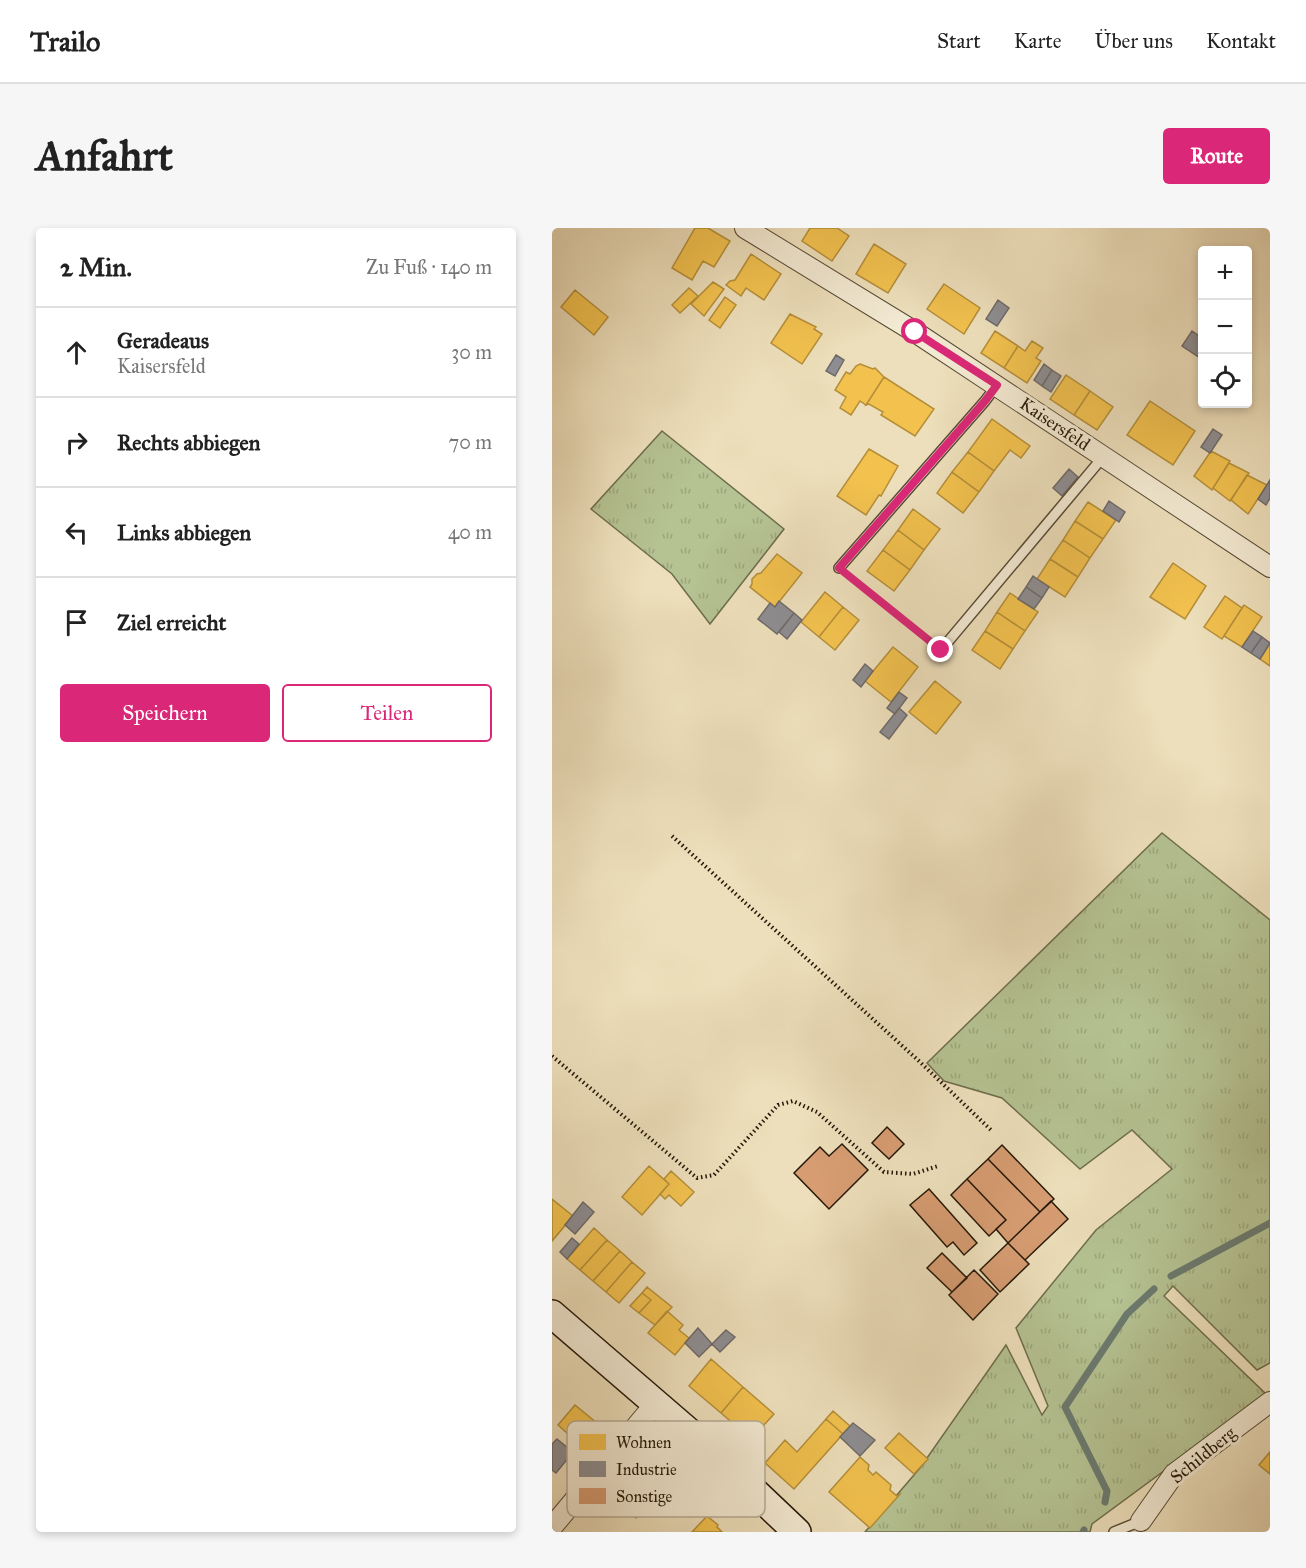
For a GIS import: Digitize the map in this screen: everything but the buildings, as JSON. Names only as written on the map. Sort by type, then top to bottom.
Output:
[{"type":"main road","points":[[552,1314],[675,1421]]},
{"type":"main road","points":[[765,1502],[797,1532]]},
{"type":"street","name":"Kaisersfeld","points":[[745,228],[915,332],[1270,567]]},
{"type":"street","name":"Schildberg","points":[[1142,1521],[1174,1474],[1270,1402]]},
{"type":"street","points":[[641,1421],[655,1404]]},
{"type":"street","points":[[552,1527],[567,1509]]},
{"type":"lane","points":[[839,568],[997,385]]},
{"type":"lane","points":[[941,650],[1103,456]]},
{"type":"lane","name":"Schildberg","points":[[1113,1532],[1142,1521]]},
{"type":"path","points":[[839,568],[941,650]]},
{"type":"path","points":[[672,836],[920,1062],[992,1131]]},
{"type":"path","points":[[552,1056],[697,1178],[714,1175],[778,1105],[793,1101],[817,1113],[884,1172],[913,1174],[938,1166]]},
{"type":"green space","points":[[662,431],[784,529],[710,624],[672,574],[591,509]]},
{"type":"green space","points":[[1162,833],[1270,920],[1270,1363],[1257,1370],[1173,1286],[1164,1296],[1267,1395],[1092,1524],[1090,1532],[865,1532],[920,1468],[1006,1345],[1042,1415],[1048,1406],[1016,1328],[1096,1230],[1172,1169],[1132,1130],[1080,1169],[1002,1098],[944,1081],[927,1063]]},
{"type":"waterway","points":[[1171,1276],[1270,1223]]},
{"type":"waterway","points":[[1105,1502],[1107,1491],[1065,1407],[1127,1314],[1154,1289]]},
{"type":"route","points":[[915,332],[997,385],[839,568],[941,650]]}]
